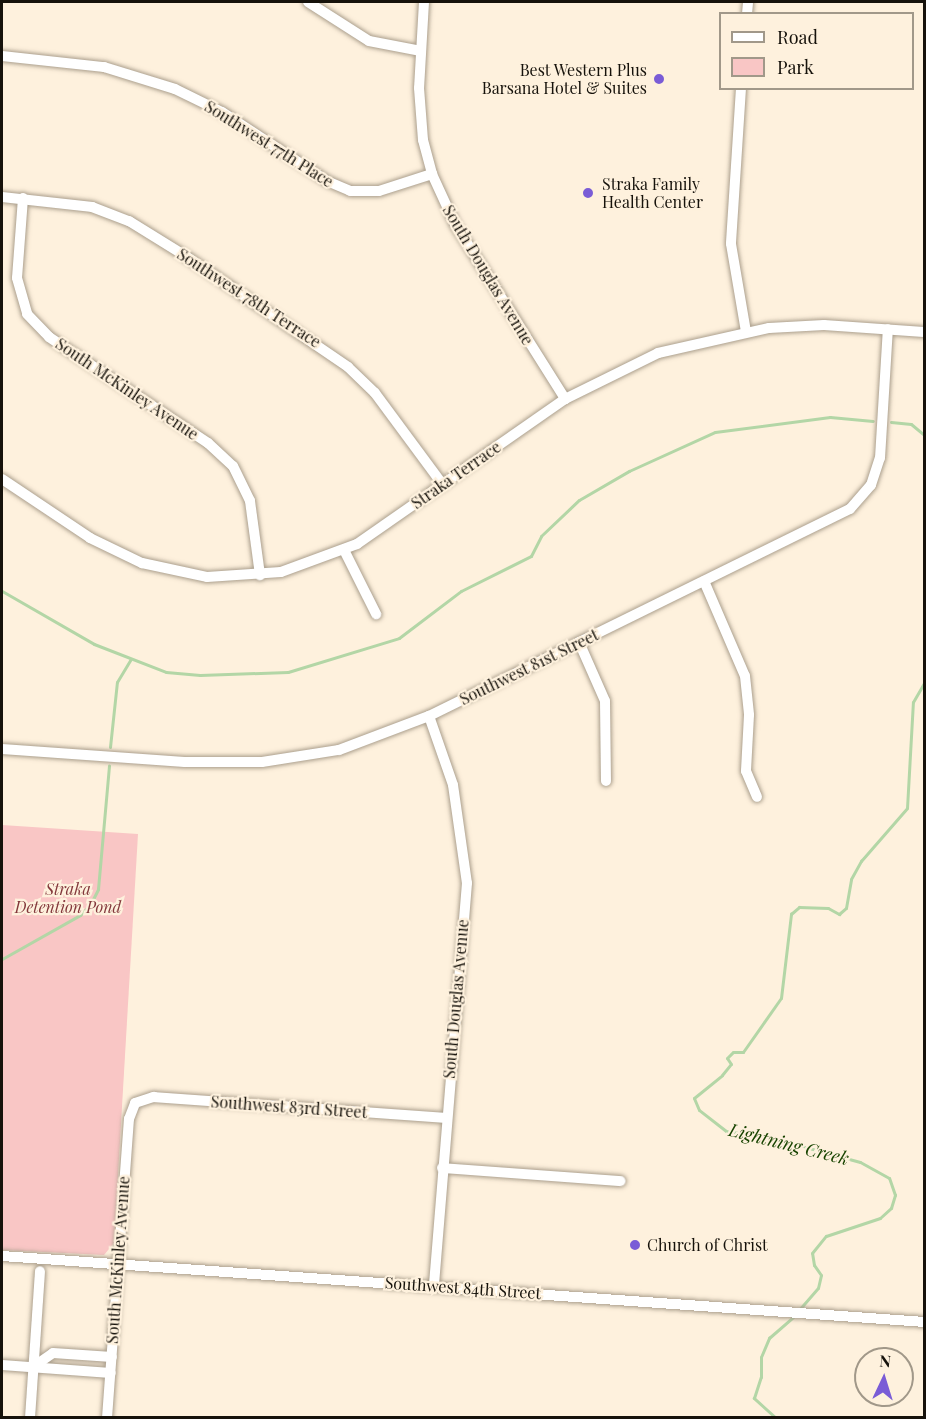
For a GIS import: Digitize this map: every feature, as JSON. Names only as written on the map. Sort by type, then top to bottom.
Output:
[{"type":"street","points":[[308,2],[369,41],[421,51]]},
{"type":"street","name":"South Douglas Avenue","points":[[424,2],[421,120],[432,174],[455,224],[565,399]]},
{"type":"street","name":"Southwest 77th Place","points":[[2,56],[104,67],[175,89],[222,112],[327,181],[350,191],[379,191],[432,174]]},
{"type":"street","points":[[741,90],[731,244],[746,332]]},
{"type":"street","name":"Southwest 78th Terrace","points":[[2,196],[72,203],[129,221],[312,339],[375,393],[443,485]]},
{"type":"street","name":"South McKinley Avenue","points":[[22,198],[17,279],[27,314],[49,338],[208,443],[233,466],[250,501],[261,574]]},
{"type":"street","name":"Straka Terrace","points":[[2,479],[90,538],[142,563],[207,577],[261,574],[302,567],[344,550],[443,485],[565,399],[658,353],[746,332],[824,325],[924,332]]},
{"type":"street","name":"Southwest 81st Street","points":[[2,749],[196,762],[262,762],[339,750],[429,716],[838,516],[864,495],[880,458],[888,329]]},
{"type":"street","points":[[344,550],[376,614]]},
{"type":"street","points":[[704,581],[745,676],[749,715],[746,771],[757,797]]},
{"type":"street","points":[[579,642],[605,701],[606,782]]},
{"type":"street","name":"South Douglas Avenue","points":[[429,716],[453,785],[467,872],[434,1286]]},
{"type":"street","name":"Southwest 83rd Street","points":[[135,1103],[154,1097],[446,1118]]},
{"type":"street","name":"South McKinley Avenue","points":[[107,1418],[129,1119],[135,1103]]},
{"type":"street","points":[[442,1168],[621,1181]]},
{"type":"street","name":"Southwest 84th Street","points":[[2,1256],[924,1322]]},
{"type":"street","points":[[30,1418],[39,1271]]},
{"type":"street","points":[[33,1367],[53,1353],[111,1356]]},
{"type":"street","points":[[2,1365],[111,1373]]},
{"type":"green space","name":"Straka Detention Pond","points":[[2,825],[138,834],[114,1243],[104,1255],[2,1250]]},
{"type":"waterway","points":[[2,591],[94,644],[166,672],[200,675],[288,672],[399,638],[461,591],[531,556],[541,536],[579,500],[629,471],[715,432],[830,417],[873,421]]},
{"type":"waterway","points":[[891,422],[911,424],[924,435]]},
{"type":"waterway","points":[[110,747],[117,682],[130,660]]},
{"type":"waterway","name":"Lightning Creek","points":[[798,1311],[818,1288],[821,1275],[814,1265],[812,1253],[826,1236],[880,1218],[891,1208],[895,1195],[889,1178],[860,1162],[765,1136],[726,1131],[699,1110],[694,1098],[722,1075],[731,1064],[727,1058],[733,1052],[743,1052],[781,998],[791,914],[799,907],[828,908],[839,914],[846,908],[851,879],[861,861],[907,808],[913,702],[924,683]]},
{"type":"waterway","points":[[2,959],[80,915],[90,905],[98,889],[109,765]]},
{"type":"waterway","name":"Lightning Creek","points":[[776,1418],[754,1398],[761,1377],[761,1357],[769,1338],[794,1316]]},
{"type":"place","name":"Best Western Plus Barsana Hotel & Suites","points":[[659,79]]},
{"type":"place","name":"Straka Family Health Center","points":[[588,193]]},
{"type":"place","name":"Church of Christ","points":[[635,1245]]}]
